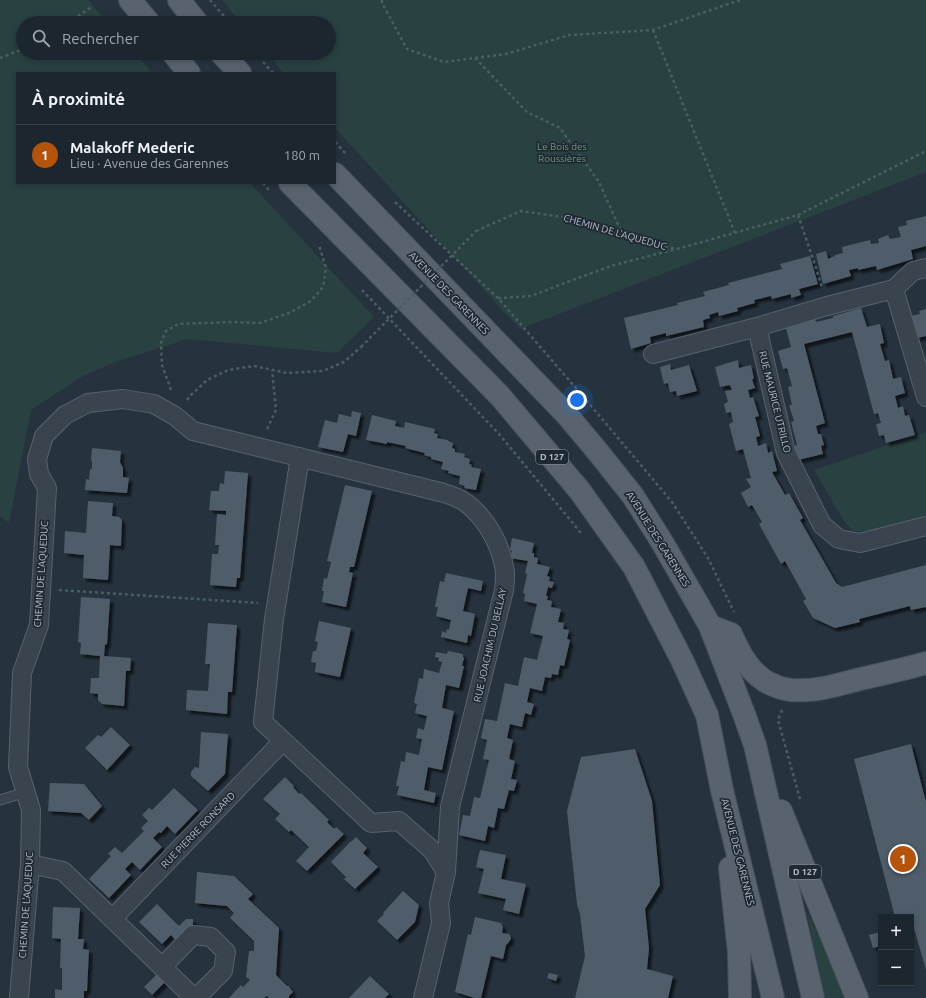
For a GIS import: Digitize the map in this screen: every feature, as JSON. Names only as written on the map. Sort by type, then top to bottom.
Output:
[{"type":"main road","points":[[130,0],[143,16]]},
{"type":"main road","points":[[179,0],[192,16]]},
{"type":"main road","points":[[179,60],[189,72]]},
{"type":"main road","points":[[228,60],[239,72]]},
{"type":"main road","name":"AVENUE DES GARENNES","points":[[336,175],[567,415],[633,496],[662,542],[710,626],[755,745],[813,998]]},
{"type":"main road","name":"AVENUE DES GARENNES","points":[[282,188],[500,396],[580,491],[634,567],[682,660],[707,715],[722,790],[774,998]]},
{"type":"main road","points":[[710,626],[731,634],[742,657],[754,672],[765,681],[789,690],[808,690],[834,686],[926,663]]},
{"type":"main road","name":"D 127","points":[[755,745],[857,998]]},
{"type":"main road","name":"D 127","points":[[722,790],[723,832],[729,864],[739,952],[740,998]]},
{"type":"street","points":[[653,354],[894,289],[913,271],[926,268]]},
{"type":"street","points":[[894,289],[926,397]]},
{"type":"street","name":"RUE MAURICE UTRILLO","points":[[757,327],[786,453],[822,526],[839,539],[860,543],[926,526]]},
{"type":"street","name":"CHEMIN DE L'AQUEDUC","points":[[19,998],[30,864],[31,810],[18,767],[22,673],[39,625],[47,488],[39,474],[37,459],[44,436],[65,415],[88,403],[123,399],[154,404],[175,416]]},
{"type":"street","name":"RUE JOACHIM DU BELLAY","points":[[175,416],[193,431],[444,492],[471,506],[482,518],[498,544],[505,573],[504,590],[450,807],[446,872],[438,903],[441,924],[423,998]]},
{"type":"street","points":[[300,457],[274,618],[264,722],[371,823],[398,821],[432,850],[446,872]]},
{"type":"street","name":"RUE PIERRE RONSARD","points":[[112,919],[283,741]]},
{"type":"street","points":[[30,864],[63,872],[162,967],[195,998],[223,971],[226,952],[211,937],[193,935],[162,967]]},
{"type":"lane","points":[[0,800],[26,792]]},
{"type":"path","points":[[210,0],[224,16]]},
{"type":"path","points":[[382,0],[382,3],[407,49],[444,62],[506,54],[569,35],[653,30],[740,0]]},
{"type":"path","points":[[78,16],[93,6]]},
{"type":"path","points":[[653,30],[735,233]]},
{"type":"path","points":[[0,58],[16,52]]},
{"type":"path","points":[[475,58],[527,112],[560,128],[599,182],[624,237]]},
{"type":"path","points":[[261,60],[272,72]]},
{"type":"path","points":[[336,143],[350,159]]},
{"type":"path","name":"CHEMIN DE L'AQUEDUC","points":[[175,416],[190,396],[207,380],[228,370],[254,366],[287,372],[323,371],[344,362],[361,347],[476,231],[521,211],[569,218],[624,237],[677,249],[798,216],[926,151]]},
{"type":"path","points":[[267,184],[282,188]]},
{"type":"path","points":[[395,202],[498,298],[581,394]]},
{"type":"path","points":[[798,216],[827,306]]},
{"type":"path","points":[[175,416],[175,402],[162,365],[161,343],[166,331],[178,324],[233,322],[260,323],[289,313],[311,301],[323,287],[326,268],[319,244],[324,250]]},
{"type":"path","points":[[498,298],[531,296],[614,265],[677,249]]},
{"type":"path","points":[[357,285],[499,434],[585,538]]},
{"type":"path","points":[[257,447],[276,410],[272,370]]},
{"type":"path","points":[[41,589],[276,604]]},
{"type":"green space","points":[[0,0],[89,0],[102,16],[16,16],[16,60],[141,60],[151,72],[16,72],[16,184],[251,184],[374,317],[337,353],[188,339],[118,361],[83,376],[31,410],[9,523],[0,516]]},
{"type":"green space","name":"Le Bois des Roussières","points":[[222,0],[926,0],[926,172],[520,329],[336,129],[336,72],[283,72],[273,60],[336,60],[336,16],[235,16]]},
{"type":"green space","points":[[926,432],[926,516],[868,531],[854,531],[845,523],[814,470]]},
{"type":"green space","points":[[807,912],[848,998],[823,998]]},
{"type":"building","points":[[926,216],[926,246],[911,250],[913,259],[877,270],[876,266],[858,270],[858,268],[849,270],[851,276],[823,284],[816,254],[826,251],[828,259],[843,253],[842,247],[870,240],[871,244],[879,243],[878,239],[888,235],[890,239],[901,237],[898,227],[907,225],[906,221]]},
{"type":"building","points":[[810,256],[818,284],[799,289],[801,295],[791,298],[791,294],[772,299],[771,296],[754,300],[755,303],[737,308],[738,311],[719,316],[718,312],[709,315],[710,318],[703,320],[704,327],[666,336],[666,333],[650,337],[651,343],[631,349],[624,318],[678,305],[677,303],[705,296],[703,292],[729,285],[728,283],[782,269],[780,264]]},
{"type":"building","points":[[861,308],[867,327],[880,324],[884,343],[880,344],[885,361],[889,360],[893,379],[901,377],[905,393],[895,396],[898,408],[903,406],[905,416],[909,415],[915,435],[886,443],[884,435],[879,436],[876,424],[881,423],[878,413],[874,414],[852,332],[804,344],[825,423],[816,426],[818,434],[821,434],[824,445],[821,446],[823,454],[798,460],[794,446],[797,445],[791,422],[794,421],[789,405],[792,405],[788,387],[792,386],[787,368],[783,369],[778,351],[791,347],[786,328],[815,319],[816,322],[833,318],[833,316]]},
{"type":"building","points":[[926,309],[926,336],[917,338],[911,316],[920,314],[919,311]]},
{"type":"building","points":[[738,360],[739,368],[751,365],[754,379],[752,379],[755,388],[748,390],[750,398],[753,397],[759,416],[755,417],[760,436],[756,437],[758,446],[766,443],[768,453],[772,451],[777,471],[772,472],[785,495],[789,493],[803,518],[800,520],[836,583],[842,587],[926,565],[926,607],[911,610],[910,606],[859,619],[860,622],[835,628],[813,618],[803,601],[806,599],[785,561],[781,564],[759,524],[762,522],[752,505],[748,507],[741,493],[751,487],[746,479],[751,478],[743,449],[736,451],[729,424],[733,422],[731,412],[726,413],[724,404],[728,402],[725,391],[732,390],[730,385],[720,387],[715,367]]},
{"type":"building","points":[[670,364],[671,370],[689,365],[697,391],[677,396],[676,391],[670,392],[668,383],[664,384],[660,367]]},
{"type":"building","points":[[352,411],[361,413],[356,436],[348,434],[343,452],[318,447],[325,420],[337,423],[339,414],[351,417]]},
{"type":"building","points":[[372,415],[396,421],[395,426],[404,428],[405,422],[435,429],[434,433],[438,434],[437,438],[448,440],[453,443],[452,448],[455,449],[455,452],[465,454],[464,457],[470,459],[469,464],[472,465],[471,467],[481,469],[476,490],[464,488],[465,486],[459,484],[460,476],[448,473],[449,471],[441,469],[443,462],[431,459],[431,457],[424,455],[425,453],[405,448],[406,446],[366,440]]},
{"type":"building","points":[[92,448],[121,451],[120,462],[123,468],[123,477],[129,478],[127,493],[85,490],[86,479],[89,480],[90,469],[92,469]]},
{"type":"building","points":[[225,471],[248,473],[240,578],[237,578],[236,587],[210,585],[212,554],[218,554],[219,545],[215,545],[217,514],[226,515],[226,511],[209,510],[211,491],[219,491],[220,483],[224,484]]},
{"type":"building","points":[[345,485],[372,491],[354,567],[350,567],[349,572],[353,573],[346,607],[322,602],[324,578],[327,579],[331,562],[327,561]]},
{"type":"building","points":[[88,501],[113,503],[112,516],[119,517],[122,520],[121,546],[110,545],[108,580],[83,578],[84,555],[64,553],[65,531],[86,533]]},
{"type":"building","points":[[512,538],[534,543],[532,553],[534,553],[534,557],[538,558],[537,564],[550,567],[547,576],[550,577],[549,581],[554,582],[552,588],[548,587],[546,596],[548,596],[547,600],[552,601],[551,607],[561,609],[558,622],[564,623],[563,629],[569,630],[567,639],[570,640],[564,666],[560,665],[558,675],[552,674],[551,678],[545,677],[542,691],[530,688],[527,702],[534,704],[531,715],[525,713],[522,727],[510,724],[507,738],[513,740],[509,759],[515,761],[511,779],[517,780],[514,791],[509,790],[504,809],[498,808],[494,828],[488,826],[485,841],[459,835],[463,815],[470,816],[474,797],[480,798],[489,760],[483,759],[487,740],[481,738],[485,719],[497,721],[505,683],[518,686],[524,657],[537,660],[543,636],[530,633],[537,604],[524,601],[525,594],[523,593],[527,574],[525,573],[528,561],[510,558],[512,551],[510,550]]},
{"type":"building","points":[[446,573],[483,581],[481,591],[468,588],[463,611],[475,614],[471,636],[468,635],[467,643],[441,637],[442,631],[446,633],[447,629],[449,630],[451,620],[436,616],[438,607],[435,607],[440,581],[444,582]]},
{"type":"building","points":[[81,597],[110,599],[107,644],[105,645],[104,656],[131,658],[130,671],[126,671],[124,706],[102,704],[98,700],[98,694],[90,693],[91,678],[99,678],[100,656],[80,654],[81,643],[78,642]]},
{"type":"building","points":[[319,621],[351,628],[340,677],[315,672],[316,663],[311,662],[313,651],[316,651],[318,642],[315,641]]},
{"type":"building","points":[[208,623],[237,625],[232,692],[228,692],[227,714],[186,710],[187,690],[208,691],[210,664],[205,664]]},
{"type":"building","points":[[448,651],[463,654],[464,658],[462,666],[464,666],[459,688],[446,685],[442,708],[454,711],[442,770],[428,767],[424,790],[436,793],[434,803],[397,795],[399,786],[396,786],[401,761],[405,762],[406,752],[419,755],[422,739],[416,738],[418,728],[424,730],[427,716],[415,713],[417,704],[414,703],[419,678],[423,679],[424,669],[439,673],[442,662],[438,661],[439,658],[435,657],[436,652],[447,654]]},
{"type":"building","points":[[111,727],[130,745],[107,770],[85,748],[98,735],[101,737]]},
{"type":"building","points":[[201,732],[228,734],[225,774],[208,791],[191,776],[191,772],[195,767],[199,768]]},
{"type":"building","points":[[911,744],[926,802],[926,970],[914,928],[914,914],[894,914],[854,759]]},
{"type":"building","points":[[635,749],[652,801],[660,885],[645,909],[649,948],[647,969],[673,976],[668,998],[575,998],[585,956],[580,914],[577,904],[567,811],[581,757]]},
{"type":"building","points":[[285,777],[294,786],[293,787],[299,794],[301,793],[329,820],[327,822],[334,829],[336,827],[344,834],[307,871],[296,861],[309,847],[291,830],[289,832],[275,819],[280,814],[263,799]]},
{"type":"building","points":[[50,783],[84,784],[102,806],[89,820],[81,813],[48,811]]},
{"type":"building","points":[[174,788],[198,810],[175,834],[167,826],[161,833],[159,832],[153,838],[162,847],[140,870],[132,862],[125,869],[131,875],[109,898],[89,879],[111,856],[108,854],[115,847],[122,853],[144,831],[141,828],[148,821],[142,815],[149,808],[152,810]]},
{"type":"building","points":[[356,837],[367,848],[363,853],[378,867],[355,889],[344,879],[346,877],[331,862]]},
{"type":"building","points":[[480,850],[506,855],[501,879],[526,884],[519,914],[503,910],[506,899],[478,893],[484,869],[476,867]]},
{"type":"building","points":[[197,872],[234,876],[253,894],[248,899],[279,928],[276,975],[287,986],[289,986],[293,992],[289,998],[269,998],[267,996],[264,998],[229,998],[241,985],[243,987],[250,980],[246,977],[249,951],[254,951],[254,941],[230,918],[234,913],[227,906],[195,903]]},
{"type":"building","points":[[403,891],[419,905],[415,922],[397,940],[377,921]]},
{"type":"building","points":[[157,904],[179,926],[186,919],[193,919],[193,926],[177,942],[171,935],[162,944],[139,922]]},
{"type":"building","points":[[53,907],[80,908],[78,939],[84,939],[83,949],[89,950],[87,991],[84,991],[84,998],[55,998],[55,989],[62,990],[62,968],[60,968],[61,939],[52,938]]},
{"type":"building","points":[[475,917],[501,923],[503,927],[502,933],[509,934],[511,938],[506,945],[503,959],[491,956],[481,998],[475,998],[455,992],[468,934],[471,935]]},
{"type":"building","points":[[878,933],[878,947],[873,948],[869,935]]},
{"type":"building","points":[[549,973],[558,975],[556,981],[547,978]]},
{"type":"building","points":[[157,974],[165,982],[152,995],[144,987]]},
{"type":"building","points":[[370,976],[389,994],[385,998],[349,998]]},
{"type":"place","name":"Malakoff Mederic","points":[[903,859]]}]
